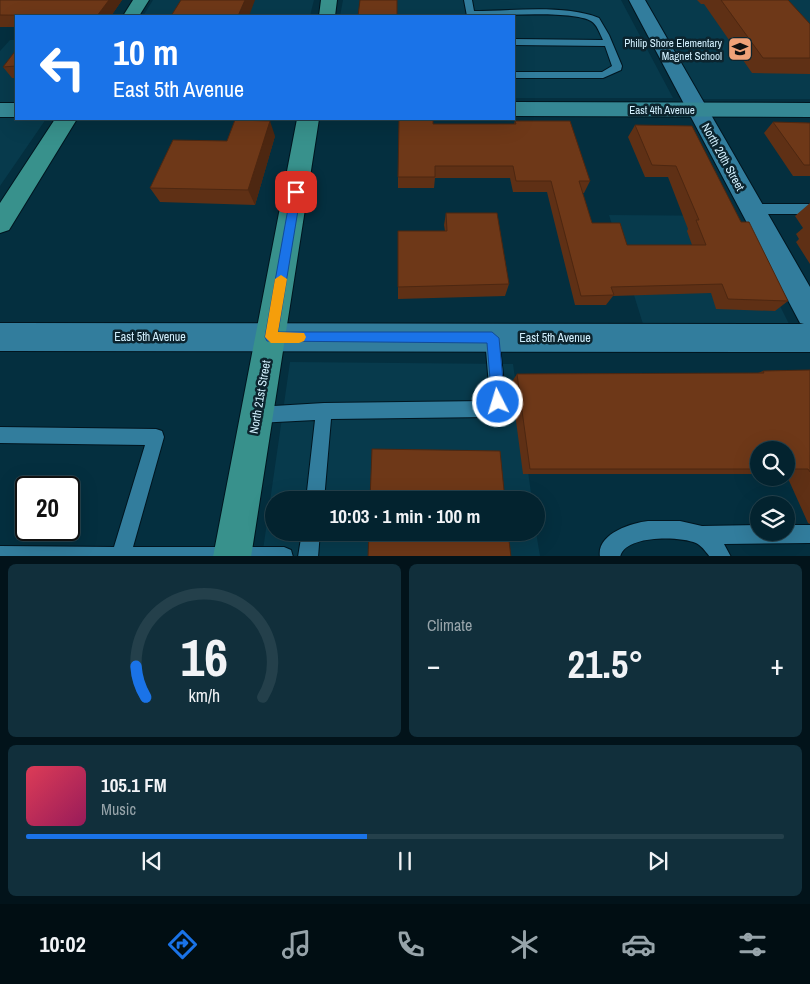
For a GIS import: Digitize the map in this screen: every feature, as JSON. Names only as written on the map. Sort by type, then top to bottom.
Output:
[{"type":"main road","points":[[131,15],[141,0]]},
{"type":"main road","points":[[326,15],[330,0]]},
{"type":"main road","points":[[0,223],[65,120]]},
{"type":"main road","name":"North 21st Street","points":[[232,556],[308,120]]},
{"type":"street","name":"North 20th Street","points":[[637,0],[810,314]]},
{"type":"street","name":"East 4th Avenue","points":[[515,109],[810,110]]},
{"type":"street","points":[[0,110],[15,110]]},
{"type":"street","name":"East 5th Avenue","points":[[0,337],[810,338]]},
{"type":"lane","points":[[468,0],[471,15],[571,14],[591,17],[600,24],[617,66],[616,70],[612,73],[515,75]]},
{"type":"lane","points":[[515,42],[607,43]]},
{"type":"lane","points":[[752,209],[810,209]]},
{"type":"lane","points":[[257,415],[324,411],[488,409],[498,402],[492,338]]},
{"type":"lane","points":[[316,491],[324,411]]},
{"type":"lane","points":[[0,435],[156,437],[120,556]]},
{"type":"lane","points":[[610,556],[609,552],[619,540],[634,532],[681,531],[703,535],[810,534]]},
{"type":"lane","points":[[703,535],[722,556]]},
{"type":"lane","points":[[308,556],[310,541]]},
{"type":"lane","points":[[0,556],[284,556]]},
{"type":"shaded area","points":[[153,0],[314,0],[310,15],[144,15]]},
{"type":"shaded area","points":[[343,0],[621,0],[673,98],[515,98],[515,15],[340,15]]},
{"type":"shaded area","name":"Philip Shore Elementary Magnet School","points":[[643,0],[810,0],[810,99],[695,99]]},
{"type":"shaded area","points":[[10,40],[15,40],[15,120],[45,120],[0,186],[0,51]]},
{"type":"shaded area","points":[[609,215],[735,216],[790,326],[643,324]]},
{"type":"shaded area","points":[[290,362],[513,364],[531,491],[271,491]]},
{"type":"shaded area","points":[[265,536],[265,541],[538,541],[540,556],[262,556]]},
{"type":"building","points":[[0,0],[109,0],[98,15],[0,15]]},
{"type":"building","points":[[181,0],[245,0],[238,15],[172,15]]},
{"type":"building","points":[[360,0],[397,0],[397,15],[358,15]]},
{"type":"building","points":[[721,0],[788,0],[810,24],[810,58],[763,58]]},
{"type":"building","points":[[15,51],[15,66],[3,67]]},
{"type":"building","points":[[235,120],[270,121],[248,190],[150,188],[173,140],[227,141]]},
{"type":"building","points":[[399,120],[433,120],[433,124],[516,124],[515,121],[570,121],[590,181],[579,181],[592,223],[620,223],[627,245],[706,245],[696,220],[699,220],[676,166],[652,165],[635,125],[692,126],[741,222],[749,222],[788,301],[728,299],[722,284],[611,287],[614,295],[581,296],[551,181],[516,181],[513,166],[435,166],[435,177],[398,177]]},
{"type":"building","points":[[773,122],[810,123],[810,165],[804,165]]},
{"type":"building","points":[[446,213],[497,213],[509,284],[398,287],[398,231],[447,231]]},
{"type":"building","points":[[810,370],[810,472],[808,469],[795,469],[795,441],[750,441],[750,469],[530,469],[517,374],[764,373],[763,371]]},
{"type":"building","points":[[372,449],[500,451],[504,491],[370,491]]},
{"type":"building","points":[[369,541],[509,541],[511,556],[368,556]]},
{"type":"slow traffic","points":[[281,279],[271,337],[299,337]]},
{"type":"place","name":"Philip Shore Elementary Magnet School","points":[[740,49]]},
{"type":"route","points":[[296,192],[271,337],[492,338],[498,402]]}]
